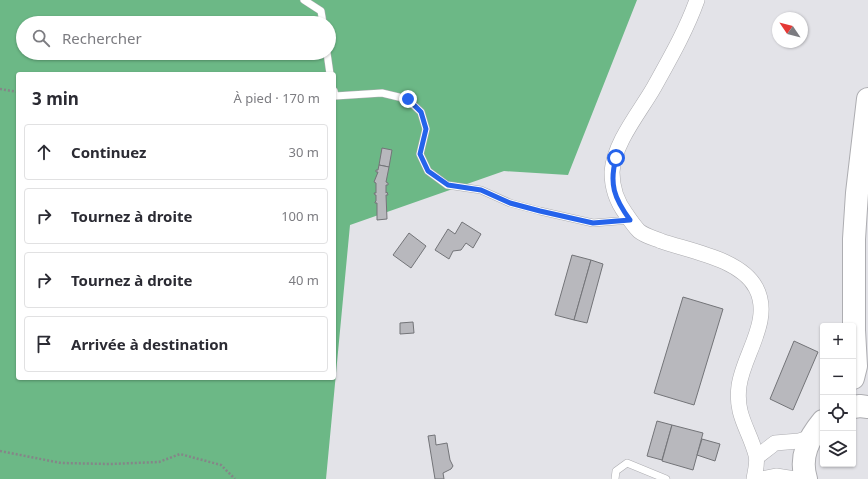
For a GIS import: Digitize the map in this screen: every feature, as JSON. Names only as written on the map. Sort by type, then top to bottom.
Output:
[{"type":"main road","points":[[856,359],[854,239],[862,141],[868,99]]},
{"type":"main road","points":[[856,407],[868,407]]},
{"type":"main road","points":[[806,479],[804,459],[807,446],[820,424]]},
{"type":"street","points":[[697,0],[678,43],[619,145],[612,172],[613,185],[618,202],[630,220],[640,231],[650,237],[723,261],[733,266],[750,280],[756,288],[760,298],[761,316],[739,384],[738,404],[757,457],[754,479]]},
{"type":"street","points":[[757,457],[775,443],[806,439],[820,424]]},
{"type":"street","points":[[761,479],[776,476],[795,479]]},
{"type":"lane","points":[[304,0],[321,11],[322,16]]},
{"type":"lane","points":[[328,60],[330,72]]},
{"type":"lane","points":[[336,96],[382,93],[408,99],[421,112],[426,129],[420,154],[428,171],[448,185],[481,190],[510,203],[593,223],[630,220]]},
{"type":"lane","points":[[615,479],[616,471],[627,463],[666,479]]},
{"type":"path","points":[[0,89],[16,92]]},
{"type":"path","points":[[0,451],[61,463],[82,464],[159,462],[180,454],[221,465],[235,479]]},
{"type":"green space","points":[[0,0],[637,0],[568,175],[504,171],[350,225],[336,373],[336,72],[16,72],[16,380],[335,380],[326,479],[0,479]]},
{"type":"building","points":[[382,148],[392,150],[389,167],[379,165]]},
{"type":"building","points":[[379,165],[389,167],[386,182],[388,183],[388,185],[386,185],[386,193],[387,192],[388,195],[386,195],[387,219],[377,220],[377,203],[375,203],[376,195],[374,193],[376,193],[376,183],[374,182],[378,172],[376,172],[376,170],[378,170]]},
{"type":"building","points":[[462,222],[481,234],[473,248],[466,243],[461,250],[453,251],[449,259],[435,250],[448,229],[455,234]]},
{"type":"building","points":[[409,233],[426,246],[411,268],[393,255]]},
{"type":"building","points":[[572,255],[591,260],[574,320],[555,315]]},
{"type":"building","points":[[591,260],[603,264],[587,323],[574,320]]},
{"type":"building","points":[[683,297],[723,309],[694,405],[654,393]]},
{"type":"building","points":[[413,322],[414,333],[400,334],[400,323]]},
{"type":"building","points":[[794,341],[818,352],[793,410],[770,399]]},
{"type":"building","points":[[657,421],[672,425],[662,460],[647,456]]},
{"type":"building","points":[[672,425],[703,433],[693,470],[662,461]]},
{"type":"building","points":[[435,435],[436,445],[447,443],[450,460],[453,466],[451,469],[443,473],[444,479],[435,479],[428,436]]},
{"type":"building","points":[[702,439],[720,444],[715,461],[697,455]]},
{"type":"route","points":[[408,99],[421,112],[426,129],[420,154],[428,171],[448,185],[481,190],[510,203],[593,223],[630,220],[615,196],[612,172],[616,158]]}]
